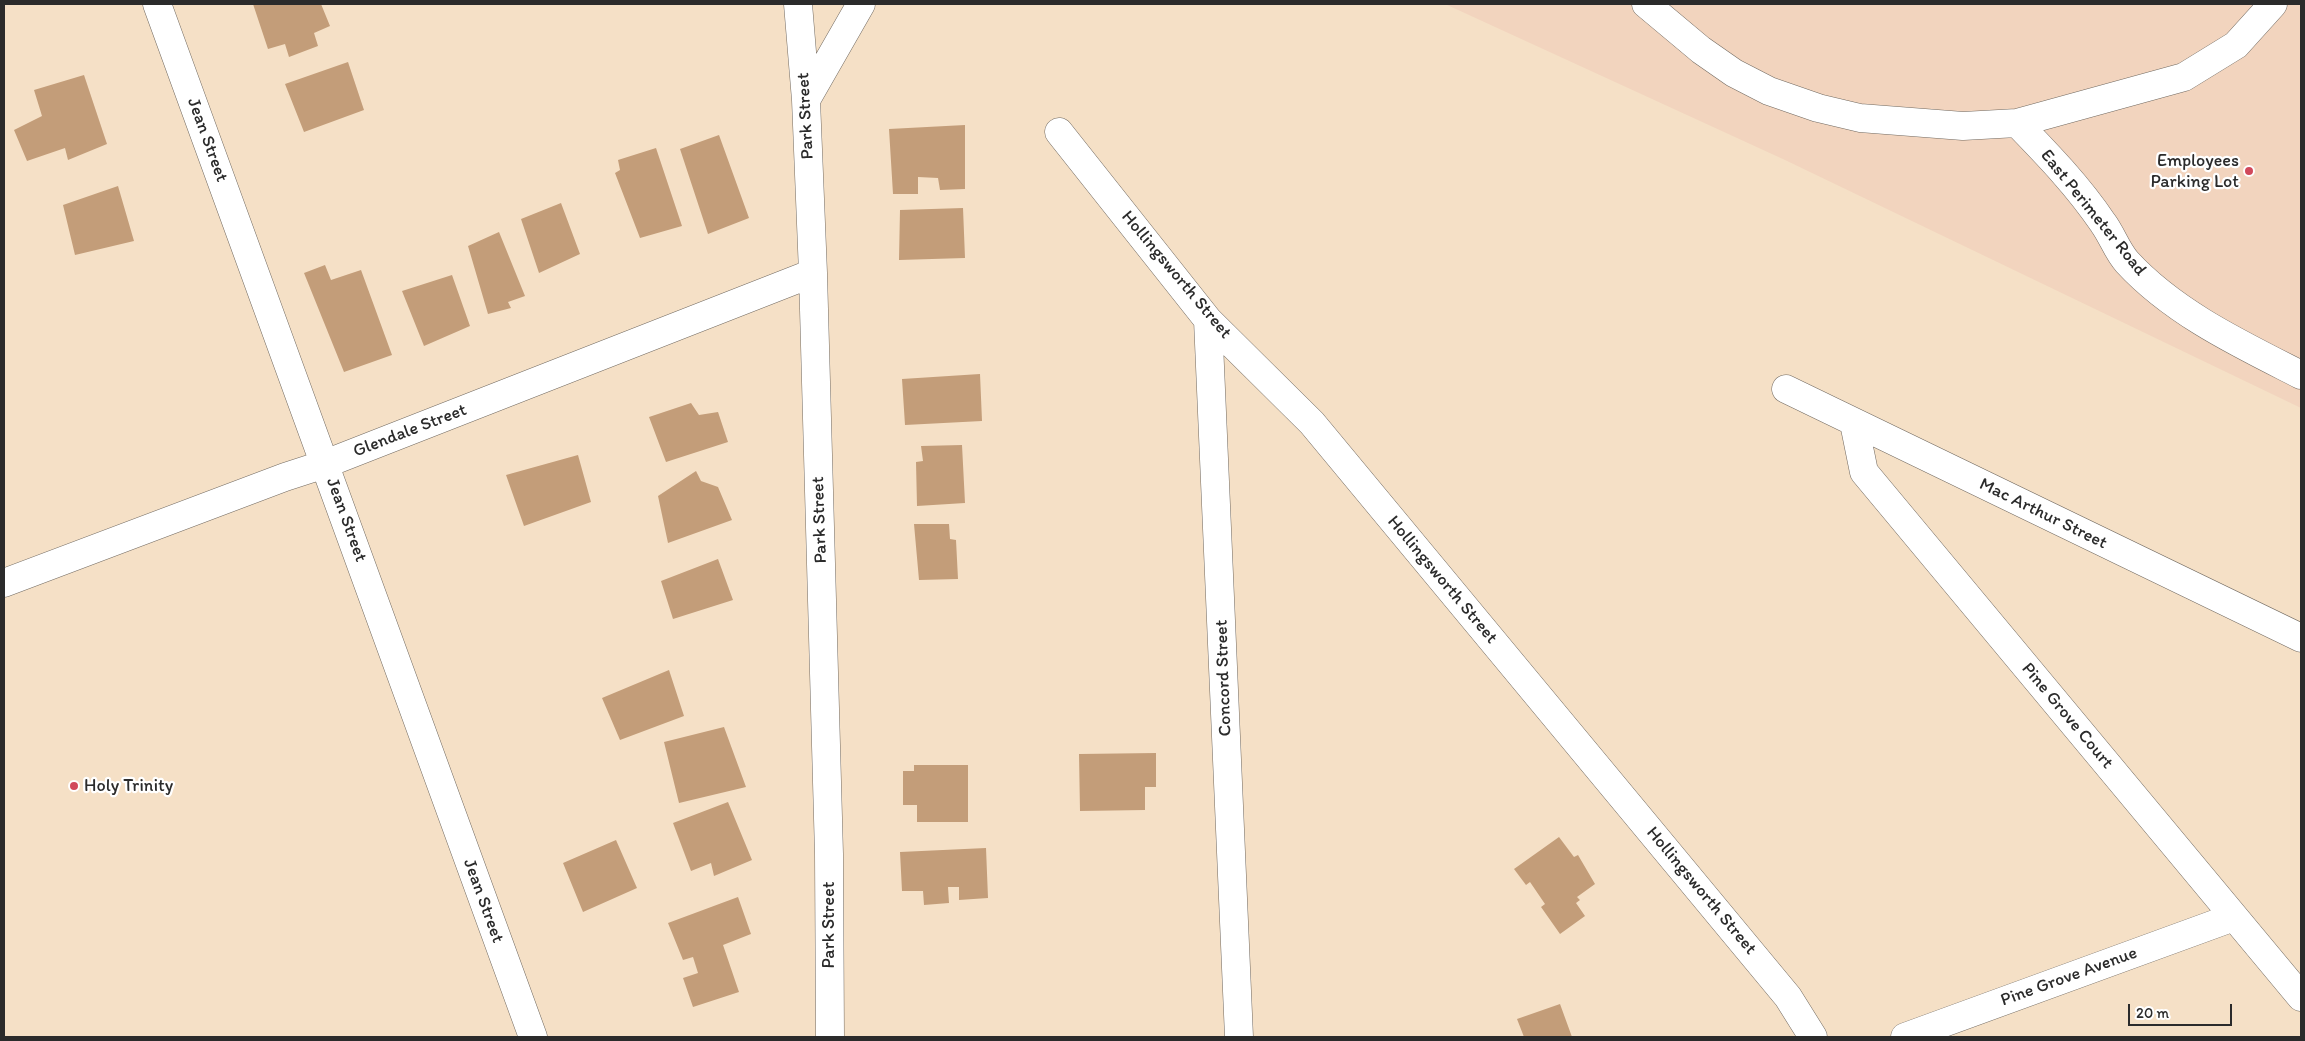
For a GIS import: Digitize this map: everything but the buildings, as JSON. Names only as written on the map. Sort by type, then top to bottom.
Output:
[{"type":"street","name":"Jean Street","points":[[157,4],[533,1037]]},
{"type":"street","name":"Park Street","points":[[798,4],[806,100],[813,272],[829,854],[830,1037]]},
{"type":"street","points":[[806,100],[861,4]]},
{"type":"street","points":[[1646,4],[1694,45],[1734,73],[1769,91],[1818,108],[1860,118],[1963,126],[2017,123],[2184,76],[2236,45],[2273,4]]},
{"type":"street","name":"East Perimeter Road","points":[[2017,123],[2063,171],[2104,223],[2126,260],[2145,279],[2165,296],[2232,340],[2301,375]]},
{"type":"street","name":"Hollingsworth Street","points":[[1059,132],[1208,320],[1312,423],[1788,997],[1814,1037]]},
{"type":"street","name":"Glendale Street","points":[[4,583],[285,477],[325,464],[813,272]]},
{"type":"street","name":"Concord Street","points":[[1208,320],[1239,1037]]},
{"type":"street","name":"Mac Arthur Street","points":[[1786,389],[1854,424],[2301,638]]},
{"type":"street","name":"Pine Grove Court","points":[[1854,424],[1864,472],[2301,997]]},
{"type":"street","name":"Pine Grove Avenue","points":[[1905,1037],[2234,917]]},
{"type":"shaded area","points":[[1445,4],[2301,4],[2301,408],[1785,160]]},
{"type":"place","name":"Employees Parking Lot","points":[[2249,171]]},
{"type":"place","name":"Holy Trinity","points":[[74,786]]}]
